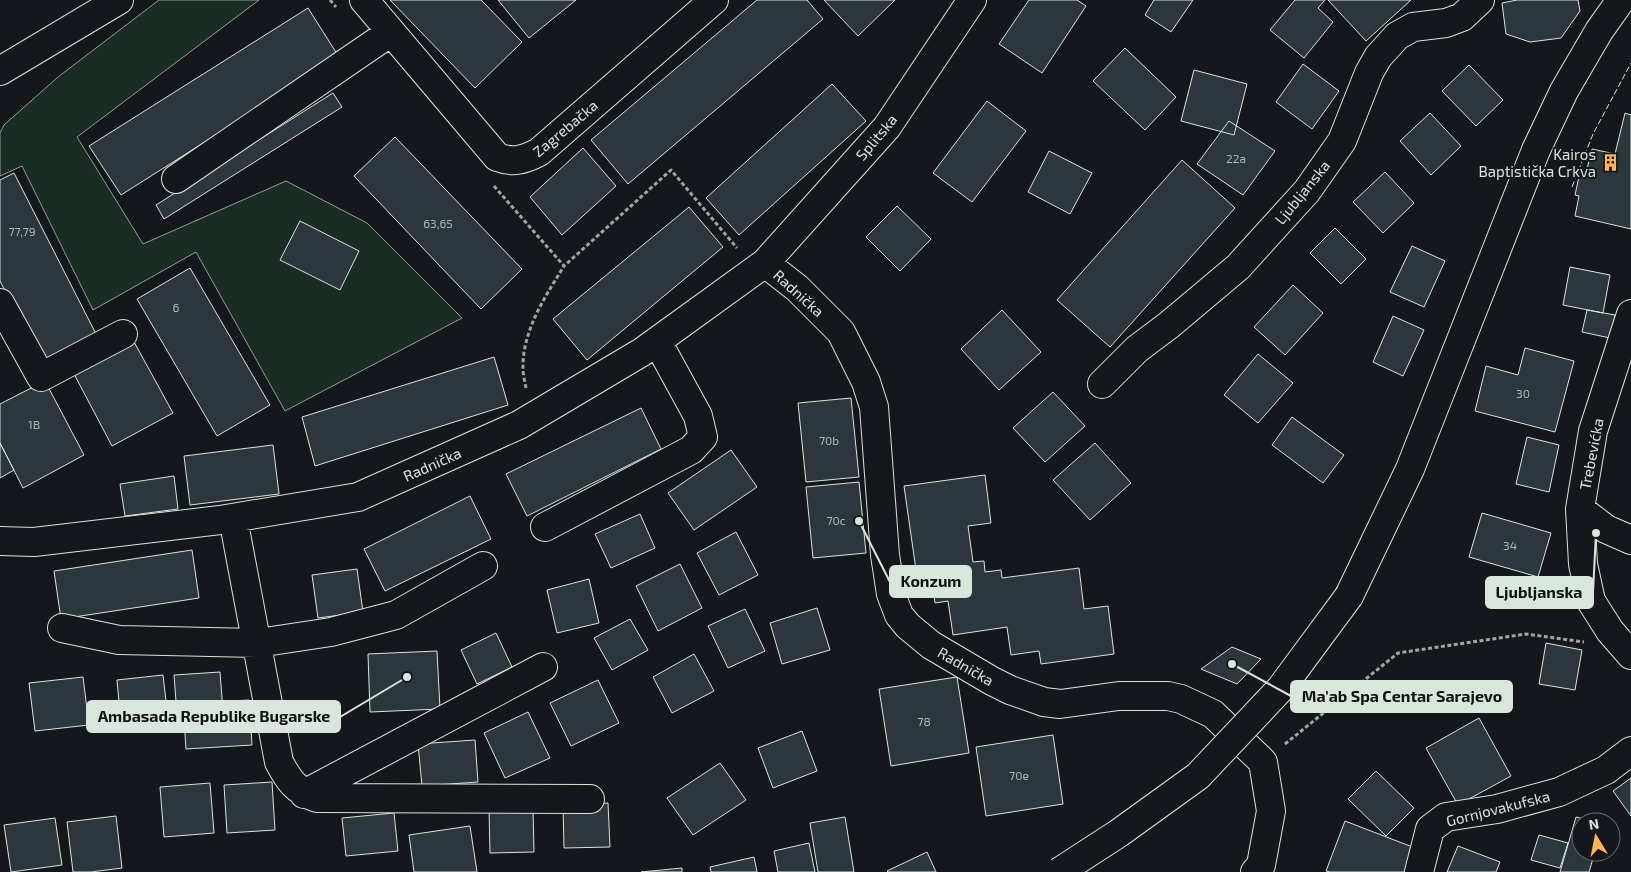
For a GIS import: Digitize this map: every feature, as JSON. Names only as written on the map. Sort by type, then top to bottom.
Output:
[{"type":"street","points":[[0,71],[119,0]]},
{"type":"street","name":"Zagrebačka","points":[[364,0],[497,157],[516,161],[528,158],[539,152],[714,0]]},
{"type":"street","name":"Splitska","points":[[765,263],[887,127],[972,0]]},
{"type":"street","name":"Ljubljanska","points":[[1102,384],[1138,349],[1238,266],[1307,191],[1342,141],[1369,73],[1378,57],[1397,36],[1413,27],[1446,23],[1462,17],[1480,0]]},
{"type":"street","points":[[1059,872],[1119,833],[1198,776],[1281,688],[1349,596],[1410,469],[1536,150],[1564,91],[1598,31],[1621,0]]},
{"type":"street","points":[[176,180],[391,32]]},
{"type":"street","name":"Radnička","points":[[0,541],[34,542],[233,518],[358,497],[519,425],[642,352],[765,263],[798,288],[841,332],[866,382],[877,424],[878,464],[888,578],[898,615],[908,626],[931,645],[992,682],[1044,702],[1060,704],[1119,696],[1168,696],[1181,699],[1212,714],[1263,762]]},
{"type":"street","points":[[0,303],[41,377],[123,334]]},
{"type":"street","name":"Trebevićka","points":[[1631,314],[1593,431],[1580,509],[1606,529],[1631,540]]},
{"type":"street","points":[[545,527],[691,450],[703,437],[698,416],[657,341]]},
{"type":"street","points":[[1580,509],[1583,564],[1591,601],[1610,631],[1627,652]]},
{"type":"street","points":[[233,518],[279,762],[289,780],[304,794],[317,798],[590,799]]},
{"type":"street","points":[[62,628],[119,640],[258,643],[331,632],[396,615],[483,566]]},
{"type":"street","points":[[304,794],[543,667]]},
{"type":"street","name":"Gornjovakufska","points":[[1419,872],[1430,830],[1446,817],[1497,809],[1559,792],[1606,770],[1631,750]]},
{"type":"street","points":[[1256,872],[1261,865],[1270,811],[1263,762]]},
{"type":"path","points":[[531,418],[523,368],[527,340],[537,310],[564,266]]},
{"type":"path","points":[[1263,762],[1398,653],[1526,634],[1627,652]]},
{"type":"green space","points":[[159,0],[259,0],[77,137],[143,244],[286,181],[367,223],[462,318],[285,411],[196,252],[93,310],[22,166],[0,176],[0,133],[4,125],[58,77]]},
{"type":"building","points":[[390,0],[481,0],[522,42],[475,88]]},
{"type":"building","points":[[498,0],[576,0],[529,38]]},
{"type":"building","points":[[757,0],[807,0],[823,19],[628,184],[591,140]]},
{"type":"building","points":[[824,0],[895,0],[858,36]]},
{"type":"building","points":[[1029,0],[1077,0],[1086,6],[1042,73],[999,44]]},
{"type":"building","points":[[1154,0],[1193,0],[1171,32],[1145,15]]},
{"type":"building","points":[[1295,0],[1325,0],[1318,8],[1333,22],[1304,58],[1270,30]]},
{"type":"building","points":[[1328,0],[1411,0],[1366,41]]},
{"type":"building","points":[[1517,0],[1578,0],[1580,11],[1561,38],[1530,42],[1506,34],[1502,3]]},
{"type":"building","points":[[308,8],[339,57],[121,195],[89,146]]},
{"type":"building","points":[[1125,48],[1176,97],[1145,130],[1093,81]]},
{"type":"building","points":[[1303,64],[1339,91],[1312,129],[1276,102]]},
{"type":"building","points":[[1469,65],[1503,100],[1476,126],[1442,91]]},
{"type":"building","points":[[1194,70],[1247,84],[1234,135],[1181,121]]},
{"type":"building","points":[[832,84],[866,121],[739,235],[706,198]]},
{"type":"building","points":[[333,93],[342,107],[164,219],[156,205]]},
{"type":"building","points":[[987,101],[1026,131],[972,202],[933,173]]},
{"type":"building","points":[[1430,113],[1461,146],[1431,175],[1400,141]]},
{"type":"building","name":"Kairos Baptistička Crkva","points":[[1625,113],[1631,115],[1631,229],[1575,216],[1579,196],[1575,195],[1580,172],[1586,173],[1592,149],[1615,154]]},
{"type":"building","points":[[1229,121],[1275,151],[1243,195],[1197,164]]},
{"type":"building","points":[[395,137],[522,269],[481,309],[354,176]]},
{"type":"building","points":[[583,148],[616,186],[562,235],[530,197]]},
{"type":"building","points":[[1049,151],[1092,173],[1070,214],[1028,192]]},
{"type":"building","points":[[1182,160],[1235,208],[1110,347],[1057,300]]},
{"type":"building","points":[[1385,172],[1414,203],[1383,233],[1353,202]]},
{"type":"building","points":[[14,173],[96,334],[41,362],[0,281],[0,180]]},
{"type":"building","points":[[897,206],[931,239],[900,271],[866,237]]},
{"type":"building","points":[[689,207],[723,247],[587,360],[553,319]]},
{"type":"building","points":[[300,221],[359,251],[340,290],[280,260]]},
{"type":"building","points":[[1335,228],[1366,259],[1341,284],[1310,253]]},
{"type":"building","points":[[1412,246],[1445,261],[1424,307],[1390,292]]},
{"type":"building","points":[[1570,267],[1610,275],[1603,313],[1563,305]]},
{"type":"building","points":[[190,268],[270,405],[217,436],[137,299]]},
{"type":"building","points":[[1293,285],[1323,313],[1285,355],[1254,327]]},
{"type":"building","points":[[1002,310],[1041,352],[999,390],[961,349]]},
{"type":"building","points":[[1587,310],[1615,315],[1610,338],[1582,332]]},
{"type":"building","points":[[1393,316],[1424,330],[1403,376],[1373,362]]},
{"type":"building","points":[[133,340],[173,413],[112,446],[73,372]]},
{"type":"building","points":[[1525,348],[1574,361],[1555,432],[1475,411],[1486,366],[1518,375]]},
{"type":"building","points":[[1258,354],[1293,383],[1258,423],[1224,395]]},
{"type":"building","points":[[494,357],[508,405],[315,466],[302,417]]},
{"type":"building","points":[[45,381],[84,455],[23,488],[0,443],[0,404]]},
{"type":"building","points":[[1053,392],[1085,426],[1045,462],[1013,428]]},
{"type":"building","points":[[851,398],[859,477],[806,482],[798,403]]},
{"type":"building","points":[[641,408],[661,449],[527,516],[506,474]]},
{"type":"building","points":[[1292,417],[1344,455],[1323,483],[1272,445]]},
{"type":"building","points":[[1527,437],[1559,445],[1549,492],[1516,484]]},
{"type":"building","points":[[0,443],[14,470],[0,478]]},
{"type":"building","points":[[1095,443],[1131,483],[1090,520],[1053,480]]},
{"type":"building","points":[[273,445],[279,494],[190,505],[184,456]]},
{"type":"building","points":[[731,450],[757,487],[694,530],[668,493]]},
{"type":"building","points":[[985,475],[991,523],[968,526],[973,562],[984,561],[985,572],[1001,570],[1002,578],[1079,568],[1084,609],[1108,606],[1114,654],[1041,664],[1039,651],[1011,655],[1007,627],[953,635],[948,601],[935,603],[931,575],[917,577],[904,486]]},
{"type":"building","points":[[174,476],[178,509],[125,516],[120,484]]},
{"type":"building","points":[[859,482],[866,553],[813,558],[806,487]]},
{"type":"building","points":[[470,496],[491,539],[385,591],[364,549]]},
{"type":"building","points":[[1482,513],[1551,533],[1538,577],[1469,557]]},
{"type":"building","points":[[640,514],[655,548],[611,568],[595,534]]},
{"type":"building","points":[[736,532],[758,575],[719,595],[697,553]]},
{"type":"building","points":[[192,550],[199,598],[61,619],[54,571]]},
{"type":"building","points":[[680,564],[702,608],[658,631],[636,586]]},
{"type":"building","points":[[357,569],[363,612],[318,618],[312,575]]},
{"type":"building","points":[[589,579],[599,623],[557,633],[547,590]]},
{"type":"building","points":[[817,608],[830,650],[782,664],[770,623]]},
{"type":"building","points":[[745,609],[765,651],[728,668],[708,626]]},
{"type":"building","points":[[630,619],[648,650],[612,670],[594,638]]},
{"type":"building","points":[[496,633],[512,667],[477,684],[461,650]]},
{"type":"building","points":[[1546,643],[1582,650],[1575,690],[1539,684]]},
{"type":"building","points":[[1232,647],[1261,659],[1237,684],[1201,669]]},
{"type":"building","points":[[437,651],[440,709],[370,712],[368,654]]},
{"type":"building","points":[[694,654],[714,691],[672,713],[653,677]]},
{"type":"building","points":[[220,672],[224,724],[178,728],[174,675]]},
{"type":"building","points":[[163,675],[168,718],[121,724],[117,680]]},
{"type":"building","points":[[83,677],[89,725],[35,731],[29,683]]},
{"type":"building","points":[[957,677],[969,753],[891,766],[879,689]]},
{"type":"building","points":[[598,680],[619,723],[571,746],[550,703]]},
{"type":"building","points":[[249,700],[252,745],[186,749],[183,704]]},
{"type":"building","points":[[528,712],[550,758],[505,778],[484,733]]},
{"type":"building","points":[[1479,718],[1511,776],[1458,805],[1426,748]]},
{"type":"building","points":[[802,731],[817,771],[773,788],[758,748]]},
{"type":"building","points":[[1053,735],[1063,804],[986,816],[976,747]]},
{"type":"building","points":[[475,740],[478,782],[422,786],[418,744]]},
{"type":"building","points":[[720,763],[746,800],[693,835],[667,798]]},
{"type":"building","points":[[1376,771],[1414,808],[1386,836],[1348,799]]},
{"type":"building","points":[[1631,778],[1631,816],[1613,791]]},
{"type":"building","points":[[272,782],[275,830],[227,833],[224,785]]},
{"type":"building","points":[[210,783],[214,833],[164,837],[160,787]]},
{"type":"building","points":[[608,803],[610,847],[564,848],[563,805]]},
{"type":"building","points":[[489,809],[533,809],[534,852],[490,853]]},
{"type":"building","points":[[394,813],[398,851],[346,856],[342,818]]},
{"type":"building","points":[[116,816],[122,868],[73,872],[67,822]]},
{"type":"building","points":[[845,817],[854,872],[818,872],[810,823]]},
{"type":"building","points":[[55,818],[62,865],[11,872],[4,825]]},
{"type":"building","points":[[1345,821],[1415,848],[1406,872],[1326,871]]},
{"type":"building","points":[[470,826],[477,872],[414,872],[409,835]]},
{"type":"building","points":[[1571,834],[1571,862],[1592,862],[1589,872],[1560,872]]},
{"type":"building","points":[[1539,835],[1568,843],[1560,868],[1531,860]]},
{"type":"building","points":[[809,843],[815,872],[778,872],[774,851]]},
{"type":"building","points":[[1458,846],[1500,862],[1496,872],[1447,872]]},
{"type":"building","points":[[927,852],[936,872],[887,871]]},
{"type":"building","points":[[754,857],[757,872],[711,872],[710,867]]},
{"type":"building","points":[[682,868],[682,872],[641,872]]},
{"type":"fence","points":[[1572,187],[1593,134],[1631,63]]},
{"type":"place","name":"Kairos Baptistička Crkva","points":[[1610,163]]},
{"type":"place","name":"Konzum","points":[[859,521]]},
{"type":"place","name":"Ljubljanska","points":[[1596,533]]},
{"type":"place","name":"Ma'ab Spa Centar Sarajevo","points":[[1232,664]]},
{"type":"place","name":"Ambasada Republike Bugarske","points":[[407,677]]}]
